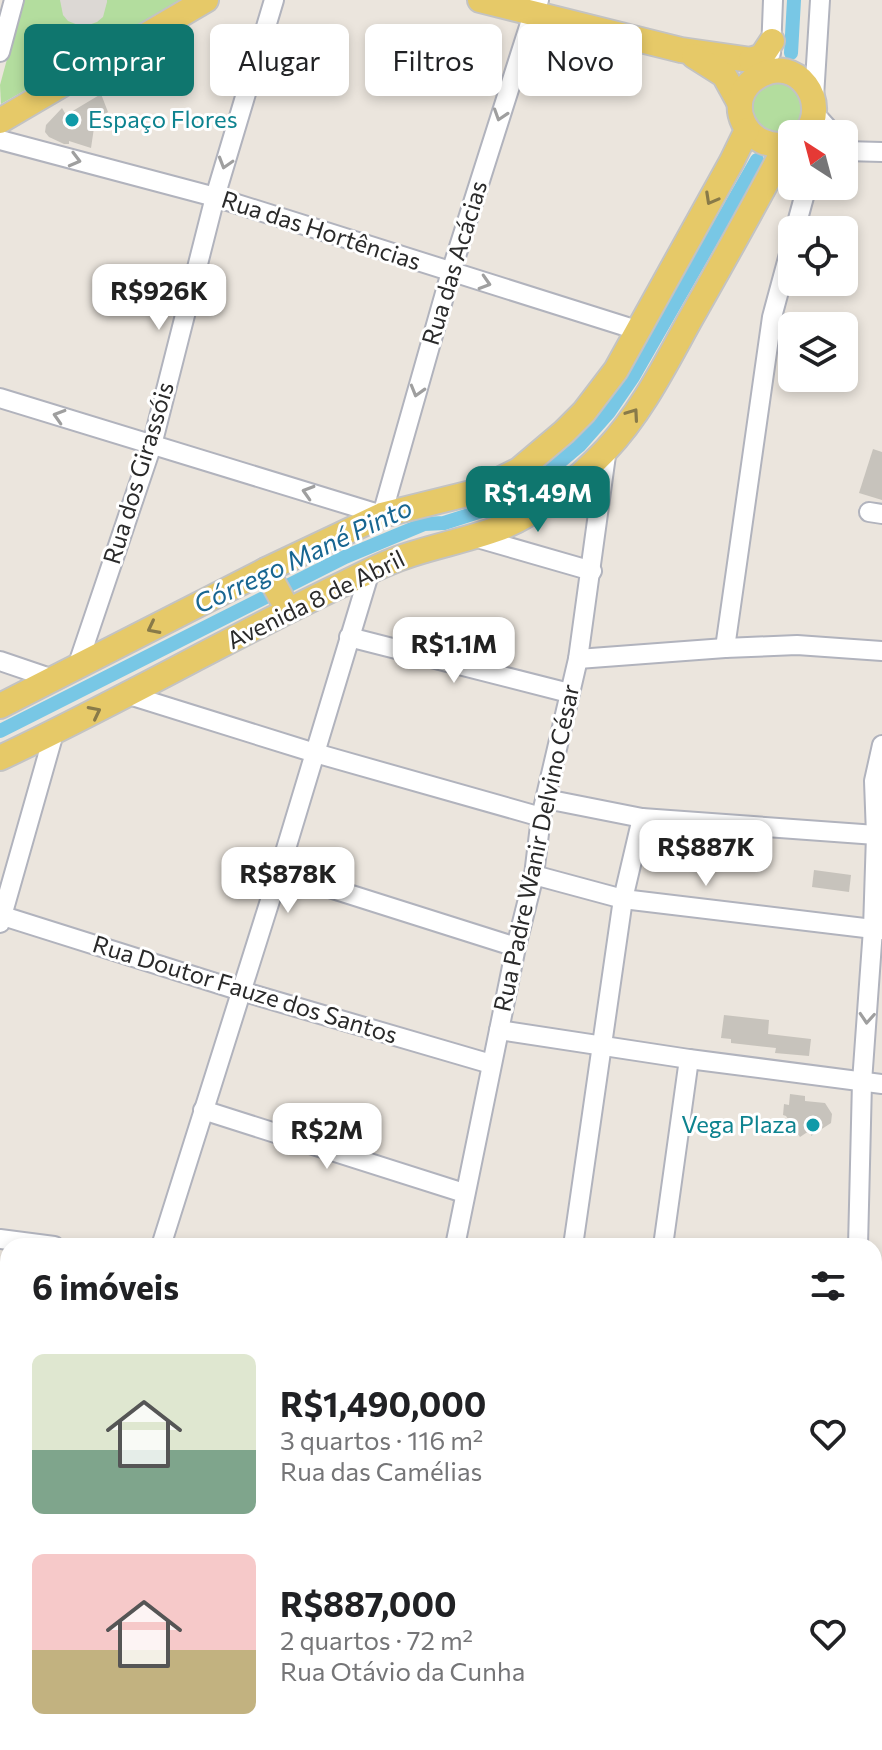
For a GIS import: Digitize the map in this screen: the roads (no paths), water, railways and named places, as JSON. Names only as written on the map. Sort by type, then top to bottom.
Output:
[{"type":"main road","points":[[480,0],[536,7],[681,50],[797,76],[804,81],[806,120]]},
{"type":"main road","points":[[0,121],[200,2]]},
{"type":"main road","points":[[740,104],[762,68],[762,56],[772,41]]},
{"type":"main road","points":[[681,50],[724,75],[740,104],[741,118],[747,130],[762,143],[771,146],[778,142]]},
{"type":"main road","name":"Avenida 8 de Abril","points":[[0,758],[129,695],[382,515],[475,492],[519,470],[542,452],[584,412],[616,370],[747,130]]},
{"type":"main road","name":"Avenida 8 de Abril","points":[[0,706],[77,667],[277,590],[370,571],[411,554],[508,525],[538,507],[576,479],[607,448],[634,414],[778,160]]},
{"type":"street","points":[[0,52],[14,0]]},
{"type":"street","name":"Rua dos Girassóis","points":[[77,667],[152,445],[215,197],[274,0]]},
{"type":"street","points":[[772,41],[773,0]]},
{"type":"street","points":[[807,120],[820,0]]},
{"type":"street","name":"Rua das Acácias","points":[[382,515],[451,272],[536,7]]},
{"type":"street","name":"Rua das Hortências","points":[[0,140],[215,197],[640,331]]},
{"type":"street","points":[[858,150],[882,152]]},
{"type":"street","points":[[725,648],[772,317],[778,295]]},
{"type":"street","points":[[0,398],[382,515]]},
{"type":"street","name":"Rua Padre Wanir Delvino César","points":[[456,1238],[516,947],[534,875],[544,808],[578,659],[607,448]]},
{"type":"street","points":[[474,537],[592,571]]},
{"type":"street","points":[[163,1238],[370,571]]},
{"type":"street","points":[[349,637],[569,693]]},
{"type":"street","points":[[578,659],[797,645],[882,651]]},
{"type":"street","points":[[0,661],[53,679]]},
{"type":"street","points":[[129,695],[315,753],[544,808],[876,835]]},
{"type":"street","points":[[1,918],[54,733]]},
{"type":"street","points":[[858,1238],[862,1082],[878,929],[874,781],[882,745]]},
{"type":"street","points":[[574,1238],[623,899],[642,818]]},
{"type":"street","points":[[279,872],[516,947]]},
{"type":"street","points":[[534,875],[623,899],[878,929]]},
{"type":"street","name":"Rua Doutor Fauze dos Santos","points":[[1,918],[491,1064]]},
{"type":"street","points":[[499,1030],[882,1084]]},
{"type":"street","points":[[664,1238],[689,1059]]},
{"type":"street","points":[[203,1110],[464,1193]]},
{"type":"waterway","name":"Córrego Mané Pinto","points":[[791,53],[794,0]]},
{"type":"waterway","name":"Córrego Mané Pinto","points":[[0,731],[345,557],[424,524],[444,523],[494,507],[548,472],[579,446],[609,412],[633,377],[757,160]]},
{"type":"place","name":"Espaço Flores","points":[[72,120]]},
{"type":"place","name":"Vega Plaza","points":[[813,1125]]}]
